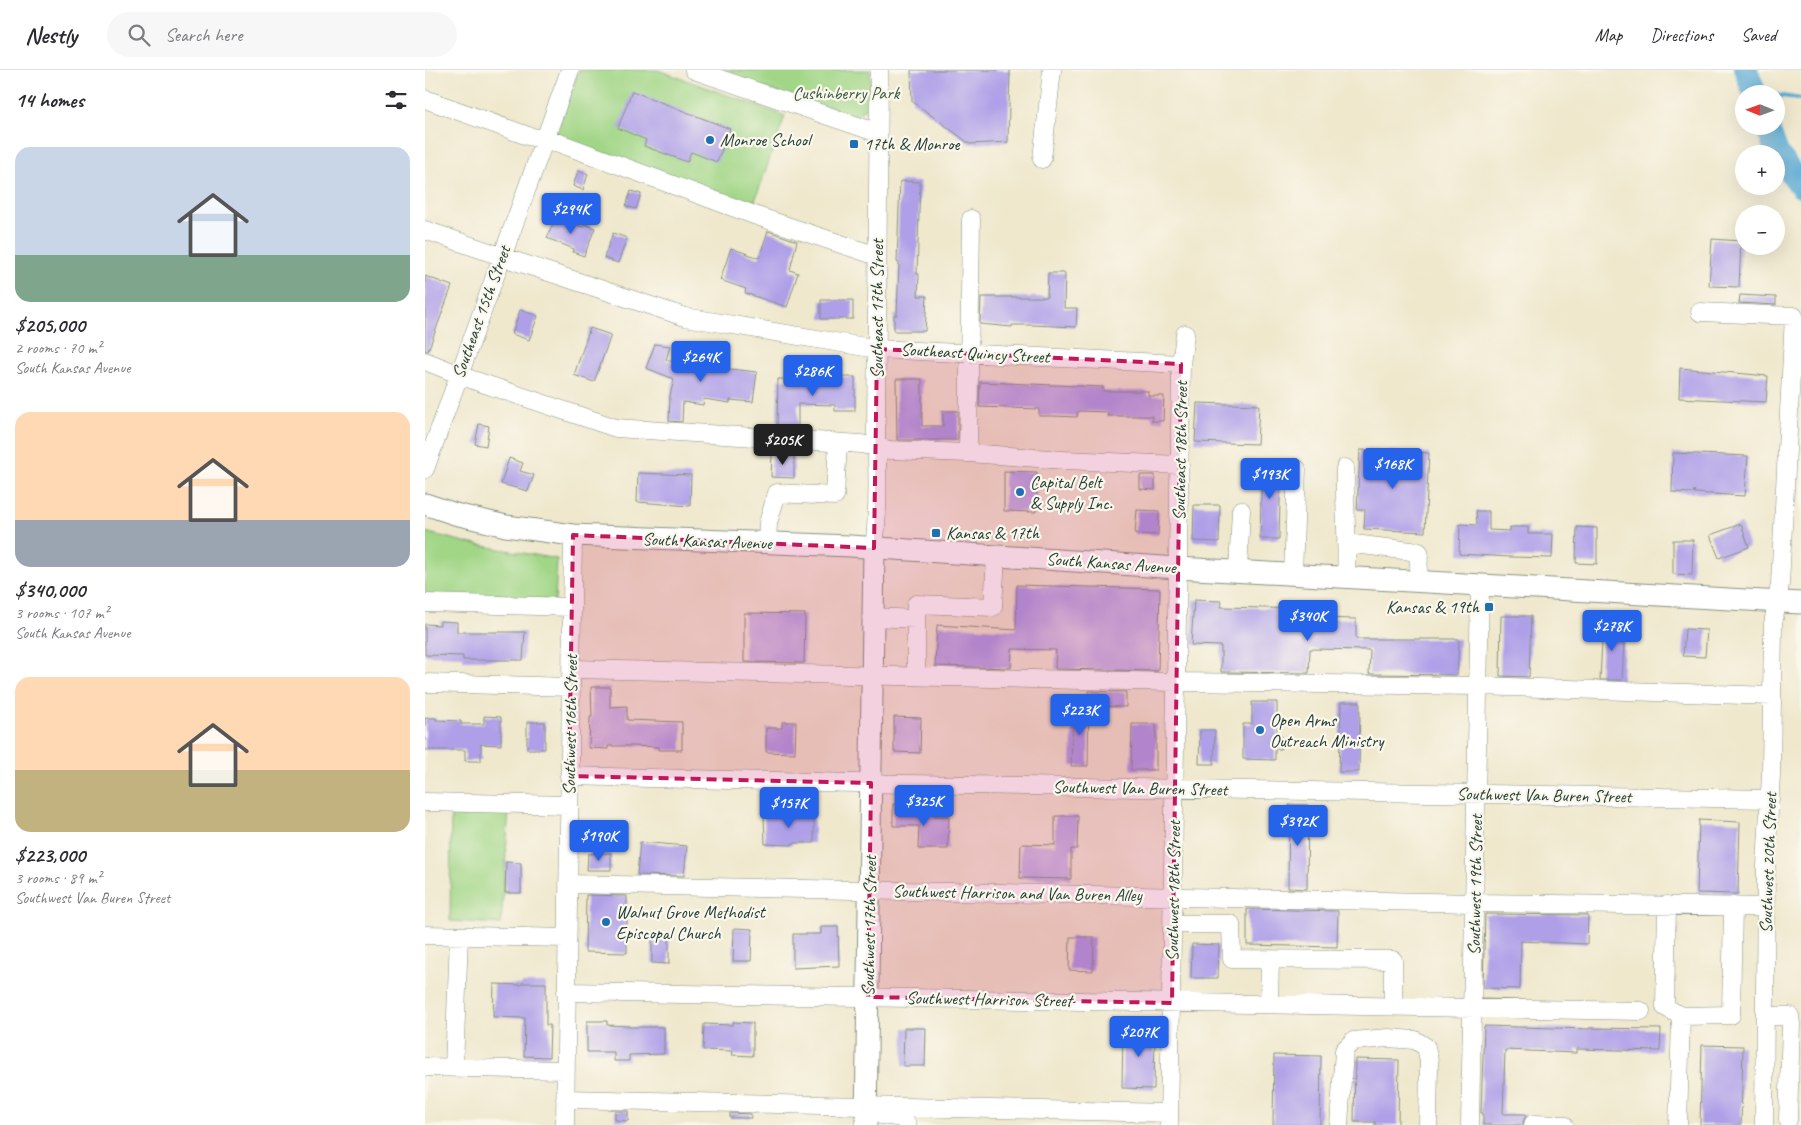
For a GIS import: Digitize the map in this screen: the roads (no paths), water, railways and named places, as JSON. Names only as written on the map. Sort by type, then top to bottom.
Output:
[{"type":"main road","name":"South Kansas Avenue","points":[[425,504],[455,514],[506,526],[573,535],[875,548],[1480,586],[1801,603]]},
{"type":"main road","name":"Southwest 17th Street","points":[[866,1115],[875,548]]},
{"type":"street","name":"Southeast 15th Street","points":[[425,469],[570,70]]},
{"type":"street","points":[[694,70],[878,133]]},
{"type":"street","name":"Southeast 17th Street","points":[[875,548],[879,468],[877,447],[877,256],[879,70]]},
{"type":"street","points":[[1042,159],[1052,70]]},
{"type":"street","points":[[425,99],[528,136],[559,143],[757,216],[877,256]]},
{"type":"street","points":[[968,453],[971,218]]},
{"type":"street","name":"Southeast Quincy Street","points":[[425,230],[685,317],[877,349],[1181,364]]},
{"type":"street","name":"Southwest 20th Street","points":[[1700,312],[1794,316],[1780,584],[1773,624],[1766,907],[1765,1123]]},
{"type":"street","name":"Southeast 18th Street","points":[[1178,568],[1181,364],[1185,334]]},
{"type":"street","points":[[425,361],[473,380],[616,428],[838,442],[861,444],[890,450],[1180,465]]},
{"type":"street","points":[[767,543],[768,523],[777,493],[835,496],[838,442]]},
{"type":"street","points":[[1345,468],[1346,578]]},
{"type":"street","points":[[1293,574],[1297,469]]},
{"type":"street","points":[[1238,571],[1241,510]]},
{"type":"street","name":"Southwest 16th Street","points":[[565,1125],[573,535]]},
{"type":"street","points":[[1346,543],[1419,552],[1418,582]]},
{"type":"street","points":[[916,676],[916,604],[993,608],[996,556]]},
{"type":"street","name":"Southwest 18th Street","points":[[1169,1119],[1178,568]]},
{"type":"street","name":"Southwest 19th Street","points":[[1470,1125],[1480,586]]},
{"type":"street","points":[[425,603],[571,606]]},
{"type":"street","points":[[873,617],[916,619]]},
{"type":"street","points":[[571,669],[1175,682],[1478,686],[1772,696]]},
{"type":"street","points":[[425,683],[571,687]]},
{"type":"street","name":"Southwest Van Buren Street","points":[[569,776],[1770,799]]},
{"type":"street","points":[[425,802],[569,805]]},
{"type":"street","name":"Southwest Harrison and Van Buren Alley","points":[[568,884],[1474,903],[1766,907]]},
{"type":"street","points":[[1667,905],[1665,1007],[1681,1016],[1731,1015],[1733,906]]},
{"type":"street","points":[[1172,924],[1231,924],[1232,959],[1393,960],[1393,1005]]},
{"type":"street","points":[[425,935],[567,938]]},
{"type":"street","points":[[454,1068],[459,936]]},
{"type":"street","points":[[1269,1004],[1270,959]]},
{"type":"street","name":"Southwest Harrison Street","points":[[566,992],[1393,1005],[1641,1011]]},
{"type":"street","points":[[1678,1125],[1681,1016]]},
{"type":"street","points":[[1765,1016],[1790,1016],[1796,1036],[1795,1120],[1765,1123]]},
{"type":"street","points":[[1339,1125],[1344,1050],[1353,1041],[1388,1038],[1415,1040],[1426,1047],[1429,1060],[1428,1125]]},
{"type":"street","points":[[425,1067],[565,1070]]},
{"type":"street","points":[[565,1099],[866,1115],[903,1118],[907,1125]]},
{"type":"street","points":[[866,1115],[1169,1119]]},
{"type":"street","points":[[1533,1124],[1564,1125]]},
{"type":"waterway","points":[[1746,70],[1752,85]]},
{"type":"waterway","points":[[1785,96],[1801,99]]},
{"type":"waterway","points":[[1770,135],[1777,153],[1801,186]]},
{"type":"place","name":"Monroe School","points":[[710,140]]},
{"type":"place","name":"17th & Monroe","points":[[854,144]]},
{"type":"place","name":"Capital Belt & Supply Inc.","points":[[1020,492]]},
{"type":"place","name":"Kansas & 17th","points":[[936,533]]},
{"type":"place","name":"Kansas & 19th","points":[[1489,607]]},
{"type":"place","name":"Open Arms Outreach Ministry","points":[[1260,730]]},
{"type":"place","name":"Walnut Grove Methodist Episcopal Church","points":[[606,922]]},
{"type":"park label","name":"Cushinberry Park","points":[[846,93]]}]
